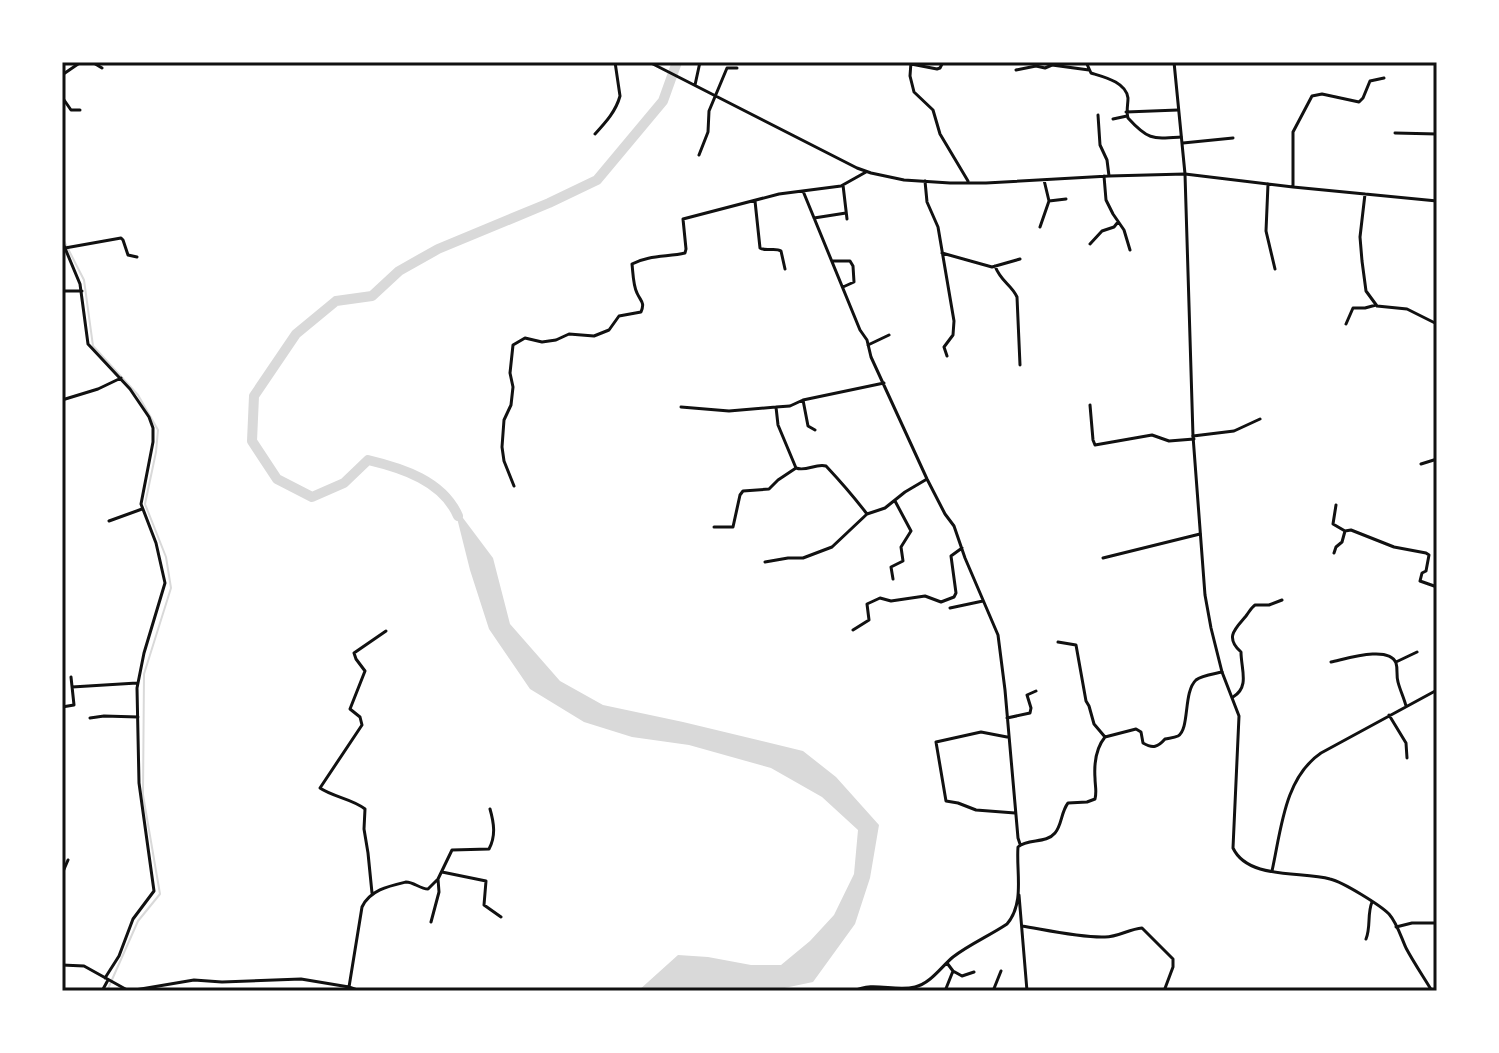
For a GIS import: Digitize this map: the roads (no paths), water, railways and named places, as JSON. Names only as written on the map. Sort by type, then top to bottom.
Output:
[{"type":"street","points":[[62,75],[81,62]]},
{"type":"street","points":[[92,62],[102,68]]},
{"type":"street","points":[[595,134],[619,101],[615,62]]},
{"type":"street","points":[[649,62],[866,172],[904,180],[986,183],[1185,174],[1437,201]]},
{"type":"street","points":[[693,84],[700,62]]},
{"type":"street","points":[[943,62],[937,69],[911,63],[910,76],[914,92],[933,110],[940,134],[969,182]]},
{"type":"street","points":[[1086,62],[1091,73],[1114,81],[1124,90],[1127,114],[1147,136],[1157,139],[1183,137]]},
{"type":"street","points":[[1174,62],[1183,137],[1193,437],[1207,610],[1222,672],[1239,721],[1233,848],[1240,859],[1256,868],[1332,879],[1389,914],[1432,991]]},
{"type":"street","points":[[1016,70],[1052,65],[1089,70]]},
{"type":"street","points":[[699,155],[708,132],[714,95],[727,68],[737,68]]},
{"type":"street","points":[[1293,187],[1293,132],[1312,96],[1322,94],[1359,102],[1370,81],[1384,78]]},
{"type":"street","points":[[62,97],[71,110],[80,110]]},
{"type":"street","points":[[1113,119],[1127,114],[1180,110]]},
{"type":"street","points":[[1098,115],[1100,145],[1107,160],[1106,200],[1124,230],[1130,250]]},
{"type":"street","points":[[1395,133],[1437,134]]},
{"type":"street","points":[[1183,143],[1233,138]]},
{"type":"street","points":[[514,486],[502,447],[503,425],[511,405],[513,387],[510,373],[513,345],[525,338],[542,342],[569,334],[590,337],[604,334],[619,316],[641,312],[644,307],[636,291],[633,262],[685,253],[683,219],[779,194],[843,185],[866,172]]},
{"type":"street","points":[[1040,227],[1049,201],[1044,180]]},
{"type":"street","points":[[925,181],[927,202],[938,227],[954,321],[953,335],[944,347],[947,356]]},
{"type":"street","points":[[1268,184],[1266,231],[1275,269]]},
{"type":"street","points":[[843,185],[847,219]]},
{"type":"street","points":[[803,191],[871,357],[927,479],[953,523],[1001,644],[1020,844],[1019,890],[1027,991]]},
{"type":"street","points":[[1365,194],[1360,237],[1362,261],[1366,291],[1376,305]]},
{"type":"street","points":[[1049,201],[1066,199]]},
{"type":"street","points":[[755,201],[760,248],[779,250],[785,269]]},
{"type":"street","points":[[814,218],[846,213]]},
{"type":"street","points":[[1090,244],[1102,231],[1118,222]]},
{"type":"street","points":[[68,247],[121,238],[128,255],[137,257]]},
{"type":"street","points":[[62,241],[68,247],[80,280],[88,344],[121,378],[143,407],[153,428],[141,500],[165,579],[137,683],[139,790],[154,888],[151,897],[133,919],[102,991]]},
{"type":"street","points":[[942,253],[989,266],[1020,259]]},
{"type":"street","points":[[832,261],[850,261],[853,266],[854,282],[843,287]]},
{"type":"street","points":[[995,266],[1002,280],[1016,293],[1020,365]]},
{"type":"street","points":[[62,291],[82,291]]},
{"type":"street","points":[[1346,324],[1353,308],[1376,305],[1407,309],[1437,324]]},
{"type":"street","points":[[868,345],[889,335]]},
{"type":"street","points":[[62,400],[121,378]]},
{"type":"street","points":[[681,407],[729,411],[790,406],[803,400],[884,383]]},
{"type":"street","points":[[803,400],[808,426],[815,430]]},
{"type":"street","points":[[1090,405],[1095,445],[1152,435],[1169,441],[1234,431],[1260,419]]},
{"type":"street","points":[[776,407],[778,425],[796,468],[826,466],[867,514]]},
{"type":"street","points":[[1421,464],[1437,459]]},
{"type":"street","points":[[714,527],[733,527],[743,491],[769,489],[796,468]]},
{"type":"street","points":[[765,562],[778,558],[803,558],[832,547],[867,514],[885,508],[927,479]]},
{"type":"street","points":[[893,579],[891,567],[903,561],[901,547],[911,531],[895,501]]},
{"type":"street","points":[[1336,505],[1333,523],[1345,531],[1429,555],[1420,581],[1437,587]]},
{"type":"street","points":[[109,521],[142,509]]},
{"type":"street","points":[[1334,553],[1345,531]]},
{"type":"street","points":[[1103,558],[1200,534]]},
{"type":"street","points":[[853,630],[869,620],[867,604],[880,598],[891,601],[922,596],[941,602],[954,597],[951,556],[962,548]]},
{"type":"street","points":[[1233,697],[1243,688],[1241,652],[1233,640],[1237,624],[1255,605],[1269,605],[1282,600]]},
{"type":"street","points":[[950,608],[983,601]]},
{"type":"street","points":[[372,893],[364,806],[320,788],[362,725],[360,717],[350,709],[365,671],[354,653],[386,631]]},
{"type":"street","points":[[1058,642],[1076,645],[1086,701],[1094,724],[1105,737]]},
{"type":"street","points":[[1396,662],[1417,652]]},
{"type":"street","points":[[1331,662],[1383,653],[1391,656],[1396,662],[1406,706]]},
{"type":"street","points":[[1020,844],[1053,835],[1068,803],[1095,799],[1097,750],[1105,737],[1136,729],[1141,732],[1143,743],[1154,747],[1165,739],[1178,736],[1183,729],[1194,682],[1222,672]]},
{"type":"street","points":[[62,707],[74,705],[71,677]]},
{"type":"street","points":[[72,687],[137,683]]},
{"type":"street","points":[[1272,871],[1287,805],[1297,779],[1307,765],[1321,753],[1437,690]]},
{"type":"street","points":[[1007,718],[1030,713],[1027,695],[1036,691]]},
{"type":"street","points":[[1389,715],[1406,743],[1407,758]]},
{"type":"street","points":[[90,718],[138,717]]},
{"type":"street","points":[[1008,738],[981,732],[936,742],[946,801],[976,810],[1015,813]]},
{"type":"street","points":[[349,987],[365,900],[372,893],[406,882],[426,889],[438,879],[452,850],[490,848],[495,825],[490,809]]},
{"type":"street","points":[[62,874],[68,860]]},
{"type":"street","points":[[442,872],[486,881],[484,905],[501,917]]},
{"type":"street","points":[[431,922],[440,889],[438,879]]},
{"type":"street","points":[[854,991],[865,986],[889,989],[918,987],[941,971],[954,956],[1011,920],[1019,890]]},
{"type":"street","points":[[1366,939],[1372,902]]},
{"type":"street","points":[[1396,927],[1412,923],[1437,923]]},
{"type":"street","points":[[1022,926],[1101,937],[1142,928],[1173,959],[1164,991]]},
{"type":"street","points":[[947,963],[953,971],[965,977],[974,972]]},
{"type":"street","points":[[62,965],[81,964],[129,991],[198,980],[301,979],[360,991]]},
{"type":"street","points":[[945,991],[953,971]]},
{"type":"street","points":[[993,991],[1001,971]]},
{"type":"waterway","points":[[458,516],[432,485],[407,472],[368,460],[344,483],[312,497],[277,479],[252,441],[254,396],[296,334],[336,301],[372,296],[399,271],[438,249],[597,180],[663,101],[677,62]]},
{"type":"waterway","points":[[62,237],[84,280],[93,346],[138,395],[158,430],[145,504],[166,557],[171,588],[144,674],[143,795],[160,894],[138,921],[107,991]]}]
